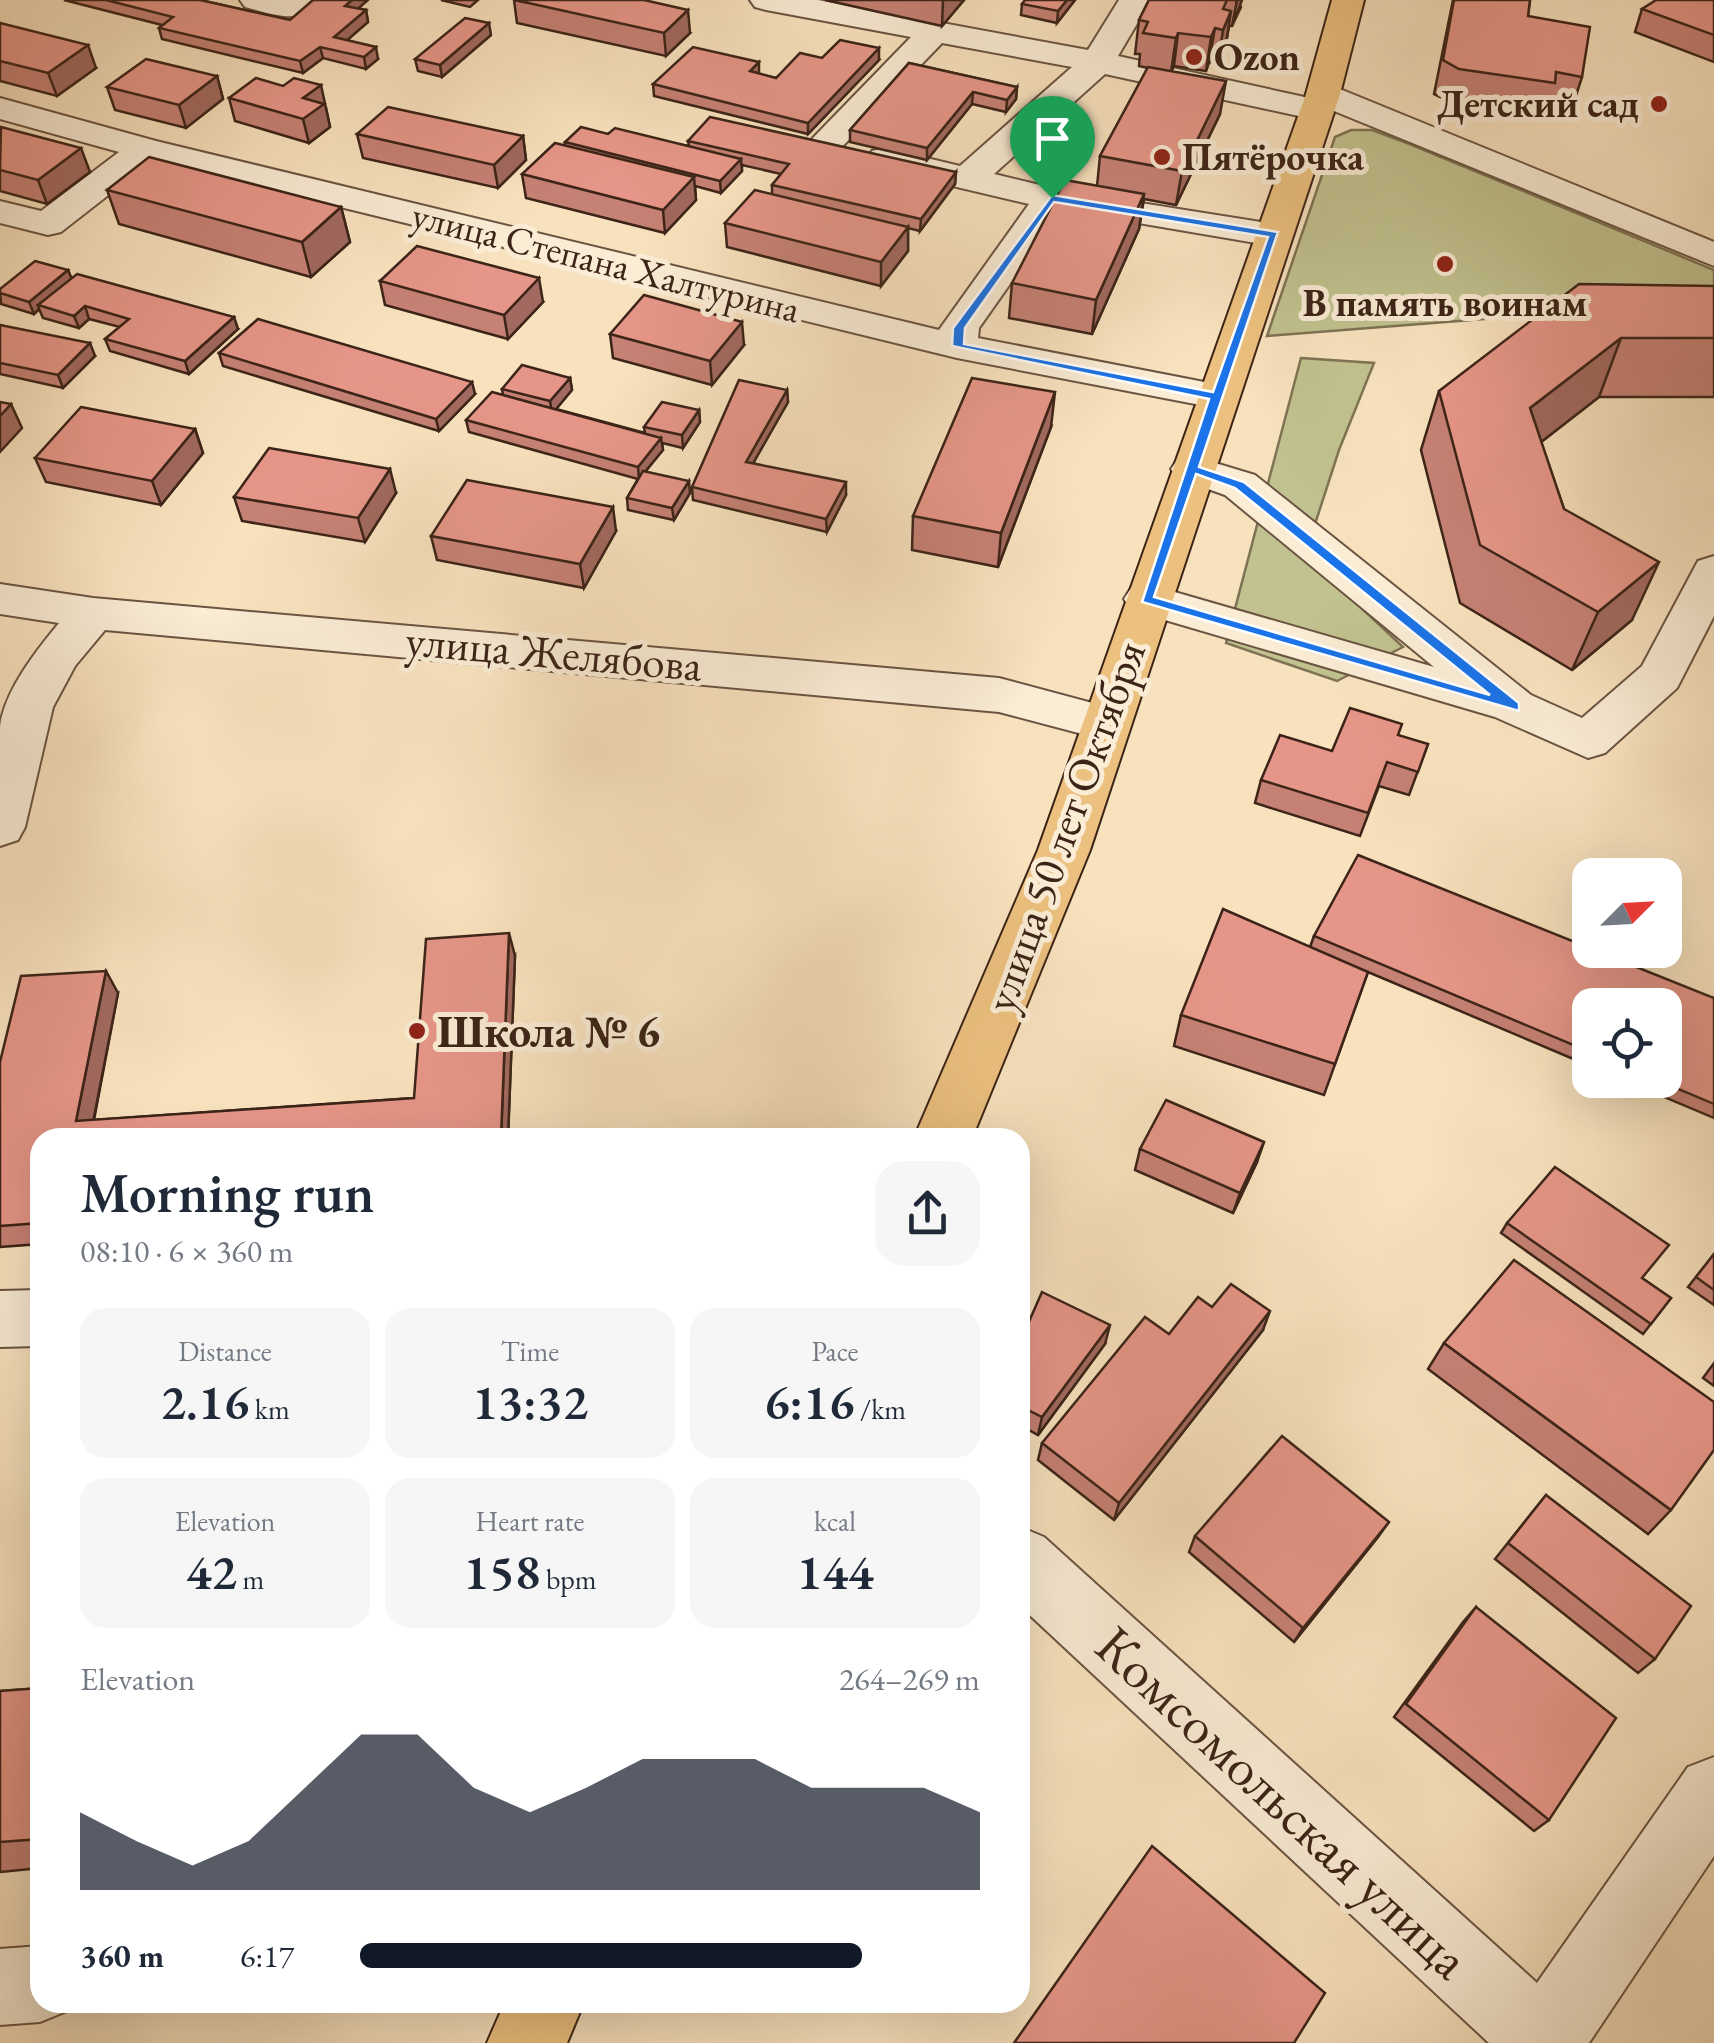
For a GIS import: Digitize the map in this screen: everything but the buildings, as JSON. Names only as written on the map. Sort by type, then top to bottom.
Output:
[{"type":"main road","name":"улица 50 лет Октября","points":[[947,1128],[1064,850],[1216,396],[1320,102],[1348,0]]},
{"type":"street","points":[[256,0],[294,8],[308,0]]},
{"type":"street","points":[[766,0],[934,33],[1004,29],[1098,62],[1320,102],[1714,256]]},
{"type":"street","points":[[968,178],[1098,62],[1135,0]]},
{"type":"street","points":[[934,33],[809,142],[1052,198],[1274,235]]},
{"type":"street","name":"улица Степана Халтурина","points":[[0,108],[146,149],[958,346],[1216,396]]},
{"type":"street","points":[[0,212],[48,224],[146,149]]},
{"type":"street","points":[[958,346],[959,328],[1052,198]]},
{"type":"street","points":[[1192,468],[1240,485],[1514,707]]},
{"type":"street","points":[[1147,599],[1514,707],[1588,741],[1660,676],[1714,571]]},
{"type":"street","name":"улица Желябова","points":[[0,599],[92,613],[999,695],[1105,724]]},
{"type":"street","points":[[0,826],[29,707],[57,657],[92,613]]},
{"type":"street","points":[[0,1319],[30,1318]]},
{"type":"street","name":"Комсомольская улица","points":[[1030,1569],[1547,2043]]},
{"type":"street","points":[[1547,2043],[1562,2014],[1714,1793]]},
{"type":"street","points":[[0,1987],[30,1985]]},
{"type":"green space","points":[[1351,130],[1372,130],[1407,143],[1714,270],[1714,301],[1267,336],[1335,137]]},
{"type":"green space","points":[[1301,358],[1374,363],[1339,450],[1305,555],[1403,647],[1337,681],[1226,643]]},
{"type":"place","name":"Ozon","points":[[1194,57]]},
{"type":"place","name":"Детский сад","points":[[1659,104]]},
{"type":"place","name":"Пятёрочка","points":[[1162,157]]},
{"type":"place","name":"В память воинам","points":[[1445,264]]},
{"type":"place","name":"Школа № 6","points":[[417,1031]]},
{"type":"route","points":[[1052,198],[1274,235],[1192,468],[1240,485],[1514,707],[1147,599],[1216,396],[958,346],[959,328],[1052,198]]}]
